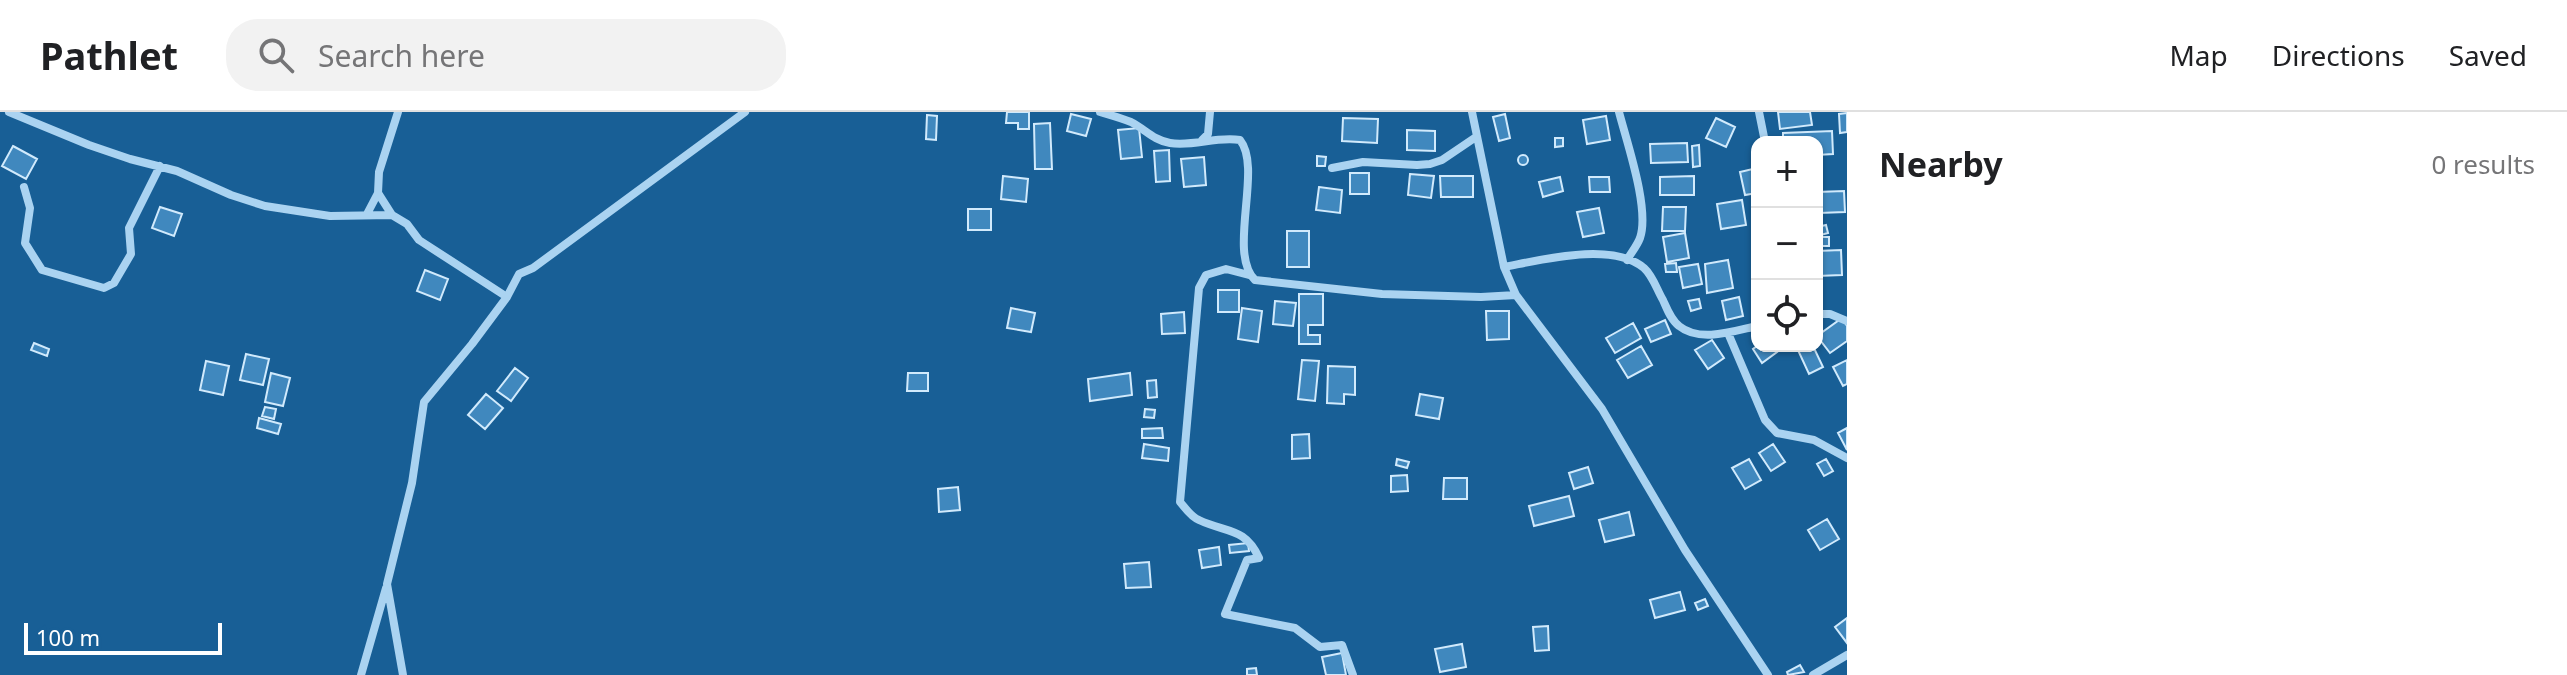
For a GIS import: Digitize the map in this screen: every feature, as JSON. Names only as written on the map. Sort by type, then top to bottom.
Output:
[{"type":"street","points":[[9,112],[89,145],[160,166],[265,206],[330,216],[392,215]]},
{"type":"street","points":[[367,214],[378,193],[379,172],[398,112]]},
{"type":"street","points":[[361,675],[412,483],[424,402],[507,297],[519,274],[533,268],[745,112]]},
{"type":"street","points":[[1100,112],[1129,121],[1150,137],[1169,143],[1187,145],[1231,138],[1240,140],[1244,145],[1247,171],[1245,265],[1249,275]]},
{"type":"street","points":[[1202,141],[1208,134],[1210,112]]},
{"type":"street","points":[[1472,112],[1504,267],[1516,295],[1602,409],[1685,550],[1768,675]]},
{"type":"street","points":[[1619,112],[1641,194],[1642,231],[1627,260]]},
{"type":"street","points":[[1759,112],[1764,136]]},
{"type":"street","points":[[1332,168],[1363,162],[1430,164],[1442,160],[1476,137]]},
{"type":"street","points":[[24,187],[30,208],[25,243],[42,270],[104,288],[114,283],[131,254],[129,228],[160,166]]},
{"type":"street","points":[[378,193],[392,215],[407,224],[419,240],[507,297]]},
{"type":"street","points":[[1504,267],[1590,253],[1627,260],[1643,268],[1651,278],[1673,321],[1681,329],[1697,334],[1728,333],[1751,327]]},
{"type":"street","points":[[1353,675],[1342,645],[1320,647],[1295,628],[1225,614],[1247,560],[1259,558],[1248,539],[1197,520],[1180,502],[1199,288],[1206,275],[1226,269],[1265,283],[1382,294],[1516,295]]},
{"type":"street","points":[[1823,314],[1847,321]]},
{"type":"street","points":[[1728,333],[1765,420],[1777,433],[1814,440],[1847,458]]},
{"type":"street","points":[[387,584],[403,675]]},
{"type":"street","points":[[1813,675],[1847,655]]},
{"type":"building","points":[[1007,112],[1029,112],[1029,129],[1018,129],[1018,123],[1006,123]]},
{"type":"building","points":[[1778,112],[1810,112],[1812,125],[1780,129]]},
{"type":"building","points":[[1847,113],[1847,132],[1840,133],[1839,114]]},
{"type":"building","points":[[1071,114],[1091,119],[1086,136],[1067,131]]},
{"type":"building","points":[[1505,114],[1510,138],[1499,141],[1493,117]]},
{"type":"building","points":[[927,115],[937,116],[936,140],[926,139]]},
{"type":"building","points":[[1606,116],[1610,140],[1587,144],[1583,120]]},
{"type":"building","points":[[1343,118],[1378,119],[1377,143],[1342,141]]},
{"type":"building","points":[[1716,118],[1735,127],[1726,147],[1706,138]]},
{"type":"building","points":[[1050,123],[1052,169],[1035,169],[1034,124]]},
{"type":"building","points":[[1139,128],[1142,157],[1121,159],[1118,130]]},
{"type":"building","points":[[1407,130],[1435,131],[1435,151],[1407,150]]},
{"type":"building","points":[[1832,131],[1833,154],[1823,155],[1823,136],[1783,136],[1783,133]]},
{"type":"building","points":[[1555,138],[1563,138],[1563,146],[1555,147]]},
{"type":"building","points":[[1687,143],[1688,162],[1651,163],[1650,144]]},
{"type":"building","points":[[1699,145],[1700,166],[1693,167],[1692,146]]},
{"type":"building","points":[[13,146],[37,159],[26,179],[2,166]]},
{"type":"building","points":[[1169,150],[1170,181],[1156,182],[1154,151]]},
{"type":"building","points":[[1523,155],[1528,160],[1523,165],[1518,160]]},
{"type":"building","points":[[1317,156],[1326,157],[1325,166],[1317,166]]},
{"type":"building","points":[[1204,157],[1206,185],[1184,187],[1181,159]]},
{"type":"building","points":[[1751,169],[1751,194],[1745,195],[1740,172]]},
{"type":"building","points":[[1350,173],[1369,173],[1369,194],[1350,194]]},
{"type":"building","points":[[1410,174],[1434,176],[1431,198],[1408,195]]},
{"type":"building","points":[[1003,176],[1028,179],[1026,202],[1001,199]]},
{"type":"building","points":[[1440,176],[1473,176],[1473,197],[1441,197]]},
{"type":"building","points":[[1694,176],[1694,195],[1660,195],[1660,177]]},
{"type":"building","points":[[1560,177],[1563,191],[1543,197],[1539,182]]},
{"type":"building","points":[[1589,177],[1609,177],[1610,192],[1590,192]]},
{"type":"building","points":[[1319,187],[1342,190],[1340,213],[1316,210]]},
{"type":"building","points":[[1844,191],[1845,212],[1823,213],[1823,192]]},
{"type":"building","points":[[1742,200],[1746,225],[1721,229],[1717,204]]},
{"type":"building","points":[[160,207],[182,214],[174,236],[152,228]]},
{"type":"building","points":[[1663,207],[1686,207],[1685,231],[1662,231]]},
{"type":"building","points":[[1599,208],[1604,233],[1583,237],[1577,212]]},
{"type":"building","points":[[968,209],[991,209],[991,230],[968,230]]},
{"type":"building","points":[[1287,231],[1309,231],[1309,267],[1287,267]]},
{"type":"building","points":[[1685,233],[1689,258],[1667,262],[1663,237]]},
{"type":"building","points":[[1823,237],[1829,237],[1829,246],[1823,246]]},
{"type":"building","points":[[1841,250],[1842,275],[1823,276],[1823,251]]},
{"type":"building","points":[[1728,260],[1733,288],[1707,293],[1705,264]]},
{"type":"building","points":[[1676,263],[1677,272],[1666,272],[1665,264]]},
{"type":"building","points":[[1698,264],[1702,284],[1683,288],[1679,267]]},
{"type":"building","points":[[425,270],[448,279],[440,300],[417,291]]},
{"type":"building","points":[[1218,290],[1239,290],[1239,312],[1218,312]]},
{"type":"building","points":[[1299,294],[1323,294],[1323,325],[1308,325],[1308,335],[1320,335],[1320,344],[1299,344]]},
{"type":"building","points":[[1739,297],[1743,316],[1726,320],[1722,301]]},
{"type":"building","points":[[1699,299],[1701,308],[1691,311],[1688,301]]},
{"type":"building","points":[[1275,301],[1296,303],[1293,326],[1273,324]]},
{"type":"building","points":[[1011,308],[1035,313],[1031,332],[1007,328]]},
{"type":"building","points":[[1242,308],[1262,311],[1258,342],[1238,339]]},
{"type":"building","points":[[1486,311],[1509,311],[1509,339],[1487,340]]},
{"type":"building","points":[[1184,312],[1185,333],[1162,334],[1161,314]]},
{"type":"building","points":[[1842,318],[1847,326],[1847,341],[1830,353],[1823,344],[1823,332]]},
{"type":"building","points":[[1665,320],[1671,334],[1651,342],[1645,329]]},
{"type":"building","points":[[1633,323],[1641,338],[1615,353],[1606,338]]},
{"type":"building","points":[[1712,340],[1724,358],[1708,369],[1695,350]]},
{"type":"building","points":[[34,343],[49,349],[47,356],[31,350]]},
{"type":"building","points":[[1641,346],[1652,365],[1628,378],[1617,360]]},
{"type":"building","points":[[1755,352],[1777,352],[1762,363]]},
{"type":"building","points":[[1799,352],[1816,352],[1823,367],[1809,374]]},
{"type":"building","points":[[246,354],[269,359],[263,385],[240,380]]},
{"type":"building","points":[[1302,360],[1319,361],[1315,401],[1298,399]]},
{"type":"building","points":[[1847,360],[1847,384],[1843,386],[1833,367]]},
{"type":"building","points":[[206,361],[229,366],[223,395],[200,390]]},
{"type":"building","points":[[1328,366],[1355,367],[1355,395],[1344,394],[1344,404],[1327,403]]},
{"type":"building","points":[[515,368],[528,378],[511,401],[497,391]]},
{"type":"building","points":[[271,373],[290,378],[283,406],[265,402]]},
{"type":"building","points":[[908,373],[928,373],[928,391],[907,391]]},
{"type":"building","points":[[1130,373],[1132,395],[1090,401],[1088,379]]},
{"type":"building","points":[[1156,380],[1157,397],[1148,398],[1147,381]]},
{"type":"building","points":[[486,394],[503,408],[485,429],[468,415]]},
{"type":"building","points":[[1420,394],[1443,398],[1439,419],[1416,415]]},
{"type":"building","points":[[265,407],[276,409],[274,419],[262,416]]},
{"type":"building","points":[[1145,409],[1155,410],[1154,418],[1144,417]]},
{"type":"building","points":[[259,418],[281,424],[278,434],[257,428]]},
{"type":"building","points":[[1162,428],[1163,438],[1142,438],[1142,429]]},
{"type":"building","points":[[1847,428],[1847,450],[1838,433]]},
{"type":"building","points":[[1309,434],[1310,458],[1292,459],[1292,435]]},
{"type":"building","points":[[1144,444],[1169,448],[1168,461],[1142,458]]},
{"type":"building","points":[[1773,444],[1785,462],[1771,471],[1759,453]]},
{"type":"building","points":[[1397,459],[1409,462],[1407,468],[1396,465]]},
{"type":"building","points":[[1749,459],[1761,480],[1745,489],[1732,468]]},
{"type":"building","points":[[1826,459],[1833,471],[1824,476],[1817,464]]},
{"type":"building","points":[[1588,467],[1593,483],[1574,489],[1569,473]]},
{"type":"building","points":[[1407,475],[1408,491],[1391,492],[1391,476]]},
{"type":"building","points":[[1444,478],[1467,478],[1467,499],[1443,499]]},
{"type":"building","points":[[958,487],[960,510],[939,512],[938,489]]},
{"type":"building","points":[[1569,496],[1574,516],[1534,526],[1529,506]]},
{"type":"building","points":[[1629,512],[1634,535],[1605,542],[1599,520]]},
{"type":"building","points":[[1827,519],[1839,539],[1820,550],[1808,530]]},
{"type":"building","points":[[1248,543],[1249,551],[1230,553],[1229,545]]},
{"type":"building","points":[[1219,547],[1221,565],[1202,568],[1199,550]]},
{"type":"building","points":[[1149,562],[1151,587],[1126,588],[1124,564]]},
{"type":"building","points":[[1680,592],[1685,610],[1655,618],[1650,600]]},
{"type":"building","points":[[1705,599],[1708,606],[1698,610],[1695,603]]},
{"type":"building","points":[[1847,618],[1847,643],[1835,627]]},
{"type":"building","points":[[1548,626],[1549,650],[1535,651],[1533,627]]},
{"type":"building","points":[[1462,644],[1466,667],[1440,672],[1435,649]]},
{"type":"building","points":[[1342,653],[1346,675],[1326,675],[1322,657]]},
{"type":"building","points":[[1800,665],[1804,672],[1788,675],[1787,672]]},
{"type":"building","points":[[1256,668],[1257,675],[1247,675],[1247,669]]}]
